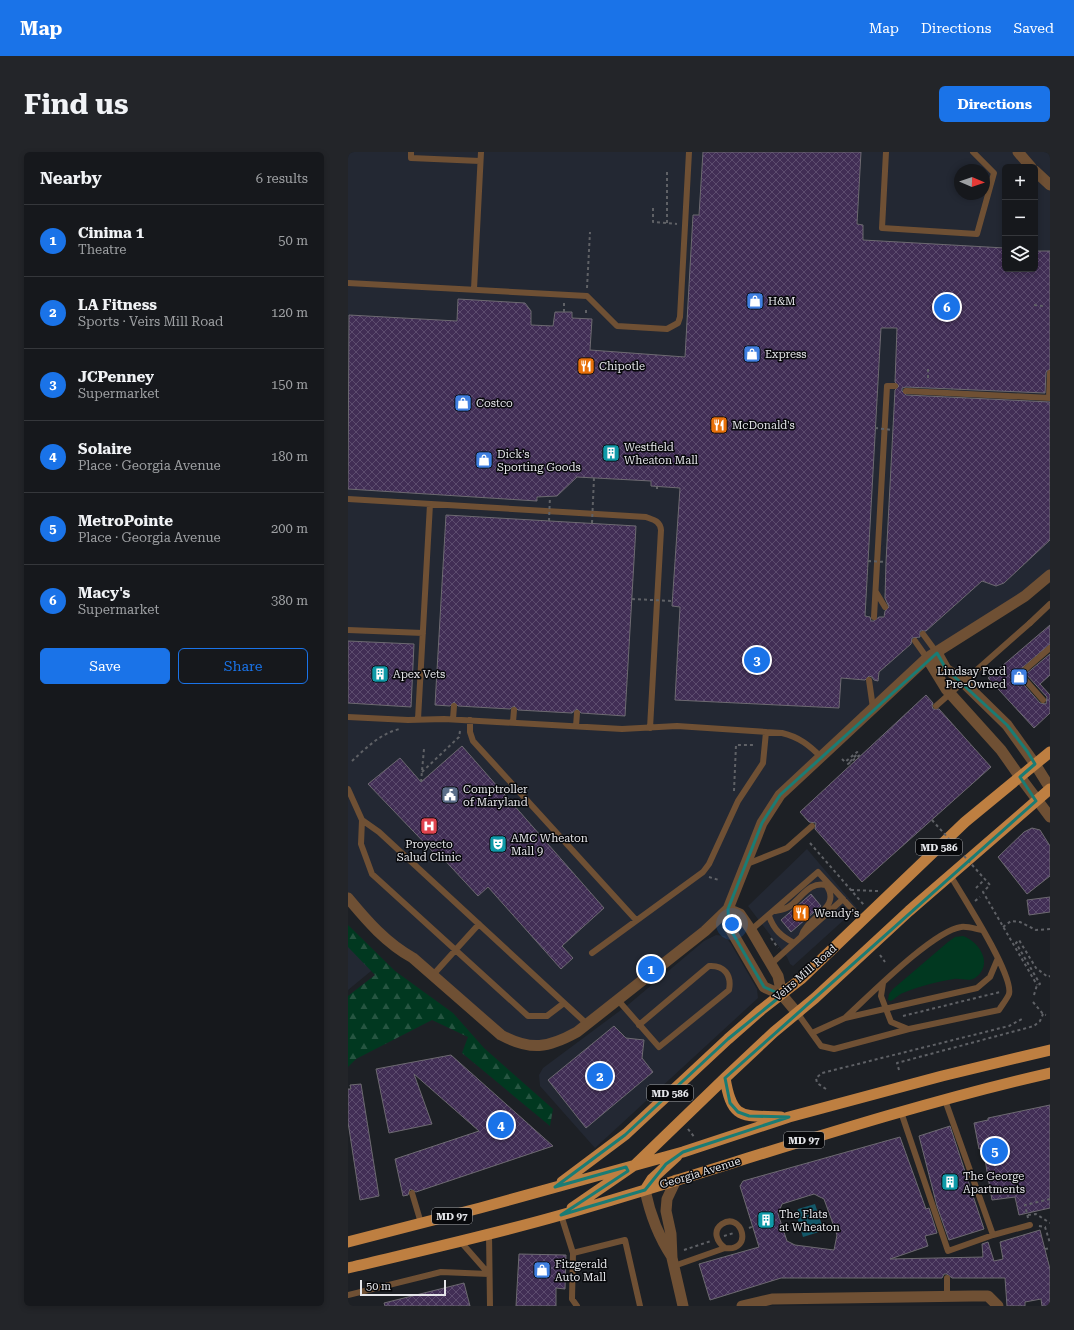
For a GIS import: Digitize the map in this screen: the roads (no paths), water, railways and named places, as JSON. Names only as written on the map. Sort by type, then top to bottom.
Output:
[{"type":"main road","name":"Veirs Mill Road","points":[[555,1187],[625,1135],[728,1039],[761,1010],[801,979],[965,822],[1050,752]]},
{"type":"main road","name":"MD 586","points":[[561,1214],[636,1164],[724,1078],[778,1029],[798,1014],[950,875],[1050,788]]},
{"type":"main road","name":"MD 97","points":[[348,1242],[421,1224],[683,1152],[789,1117],[942,1076],[1050,1050]]},
{"type":"main road","name":"Georgia Avenue","points":[[348,1268],[488,1234],[561,1214],[901,1112],[1050,1073]]},
{"type":"main road","points":[[724,1078],[730,1103],[738,1112],[749,1116],[789,1117]]},
{"type":"main road","points":[[645,1190],[652,1179],[666,1164],[683,1152]]},
{"type":"street","points":[[1018,152],[1028,164]]},
{"type":"street","points":[[1038,174],[1050,185]]},
{"type":"street","points":[[348,898],[373,929],[432,976],[501,1035],[515,1043],[535,1047],[546,1046],[562,1041],[587,1024],[705,931],[728,909],[762,823],[780,795],[932,656],[1025,596],[1050,575]]},
{"type":"street","points":[[932,656],[958,677],[1007,725],[1050,788]]},
{"type":"street","points":[[932,656],[946,689],[1001,750],[1036,801],[1050,817]]},
{"type":"street","points":[[728,909],[740,914],[751,930],[778,976],[782,995]]},
{"type":"street","points":[[728,909],[729,927],[764,987],[782,995],[798,1014]]},
{"type":"street","points":[[676,1180],[667,1199],[666,1211],[671,1234],[673,1262],[684,1306]]},
{"type":"street","points":[[645,1190],[660,1240],[673,1262]]},
{"type":"street","points":[[742,1306],[772,1299],[947,1296],[988,1296],[998,1306]]},
{"type":"lane","points":[[411,152],[411,158],[480,161]]},
{"type":"lane","points":[[474,289],[480,152]]},
{"type":"lane","points":[[348,283],[587,296],[617,326],[667,329],[673,327],[678,323],[680,317],[689,152]]},
{"type":"lane","points":[[886,152],[882,228],[977,234],[994,173],[973,152]]},
{"type":"lane","points":[[906,392],[1049,398],[1050,373]]},
{"type":"lane","points":[[874,617],[887,386],[895,386]]},
{"type":"lane","points":[[348,499],[646,517],[655,520],[660,525],[661,530],[650,728]]},
{"type":"lane","points":[[418,719],[430,504]]},
{"type":"lane","points":[[876,592],[885,607]]},
{"type":"lane","points":[[936,706],[1050,604]]},
{"type":"lane","points":[[348,630],[423,633]]},
{"type":"lane","points":[[923,634],[932,656]]},
{"type":"lane","points":[[915,641],[932,656]]},
{"type":"lane","points":[[1043,700],[1020,674],[1050,648]]},
{"type":"lane","points":[[869,680],[873,710]]},
{"type":"lane","points":[[453,719],[454,706]]},
{"type":"lane","points":[[513,722],[514,710]]},
{"type":"lane","points":[[576,726],[577,713]]},
{"type":"lane","points":[[348,717],[453,719],[622,729],[677,726],[782,733],[795,736],[807,743],[821,757]]},
{"type":"lane","points":[[470,720],[470,732],[473,740],[636,920]]},
{"type":"lane","points":[[592,953],[636,920],[696,879],[709,864],[738,801],[763,763],[766,732]]},
{"type":"lane","points":[[348,789],[362,820],[361,844],[372,874],[528,1016],[547,1016],[564,1003]]},
{"type":"lane","points":[[362,820],[378,832],[587,1024]]},
{"type":"lane","points":[[747,864],[787,848],[812,826]]},
{"type":"lane","points":[[751,930],[818,872],[863,921]]},
{"type":"lane","points":[[798,1014],[821,1046],[834,1049],[909,1030],[999,1010],[1009,994],[1008,978],[950,875]]},
{"type":"lane","points":[[771,914],[789,907],[812,886],[820,883],[826,885],[832,892],[832,899],[827,907],[803,929],[801,937]]},
{"type":"lane","points":[[771,964],[843,899]]},
{"type":"lane","points":[[771,914],[773,927],[783,937],[794,943]]},
{"type":"lane","points":[[432,976],[479,924]]},
{"type":"lane","points":[[845,1018],[883,983],[928,945],[946,932],[962,927],[982,930]]},
{"type":"lane","points":[[812,1033],[845,1018],[977,988],[990,977],[998,958]]},
{"type":"lane","points":[[617,1000],[639,1025],[659,1047],[729,990],[730,979],[728,974],[720,967],[709,966],[639,1025]]},
{"type":"lane","points":[[883,983],[881,996],[885,1010],[891,1022],[909,1030]]},
{"type":"lane","points":[[945,1100],[993,1235]]},
{"type":"lane","points":[[901,1112],[947,1254],[993,1235],[1030,1225]]},
{"type":"lane","points":[[412,1193],[421,1224]]},
{"type":"lane","points":[[561,1214],[573,1253],[572,1299],[577,1306]]},
{"type":"lane","points":[[930,1220],[936,1218]]},
{"type":"lane","points":[[673,1262],[725,1248],[731,1249],[736,1247],[743,1237],[742,1231],[738,1225],[732,1222],[726,1222],[720,1226],[717,1232],[717,1239],[725,1248]]},
{"type":"lane","points":[[488,1234],[490,1306]]},
{"type":"lane","points":[[573,1253],[625,1240],[640,1306]]},
{"type":"lane","points":[[460,1241],[489,1274]]},
{"type":"lane","points":[[348,1295],[441,1272],[489,1274]]},
{"type":"lane","points":[[947,1278],[947,1296]]},
{"type":"water","points":[[815,1204],[822,1225],[819,1232],[803,1237],[796,1214],[798,1209]]},
{"type":"place","name":"H&M","points":[[755,301]]},
{"type":"place","name":"Macy's","points":[[947,307]]},
{"type":"place","name":"Express","points":[[752,354]]},
{"type":"place","name":"Chipotle","points":[[586,366]]},
{"type":"place","name":"Costco","points":[[463,403]]},
{"type":"place","name":"McDonald's","points":[[719,425]]},
{"type":"place","name":"Westfield Wheaton Mall","points":[[611,453]]},
{"type":"place","name":"Dick's Sporting Goods","points":[[484,460]]},
{"type":"place","name":"JCPenney","points":[[757,660]]},
{"type":"place","name":"Apex Vets","points":[[380,674]]},
{"type":"place","name":"Lindsay Ford Pre-Owned","points":[[1019,677]]},
{"type":"place","name":"Comptroller of Maryland","points":[[450,795]]},
{"type":"place","name":"Proyecto Salud Clinic","points":[[429,826]]},
{"type":"place","name":"AMC Wheaton Mall 9","points":[[498,844]]},
{"type":"place","name":"Wendy's","points":[[801,913]]},
{"type":"place","name":"Cinima 1","points":[[651,969]]},
{"type":"place","name":"LA Fitness","points":[[600,1076]]},
{"type":"place","name":"Solaire","points":[[501,1125]]},
{"type":"place","name":"MetroPointe","points":[[995,1151]]},
{"type":"place","name":"The George Apartments","points":[[950,1182]]},
{"type":"place","name":"The Flats at Wheaton","points":[[766,1220]]},
{"type":"place","name":"Fitzgerald Auto Mall","points":[[542,1270]]}]
